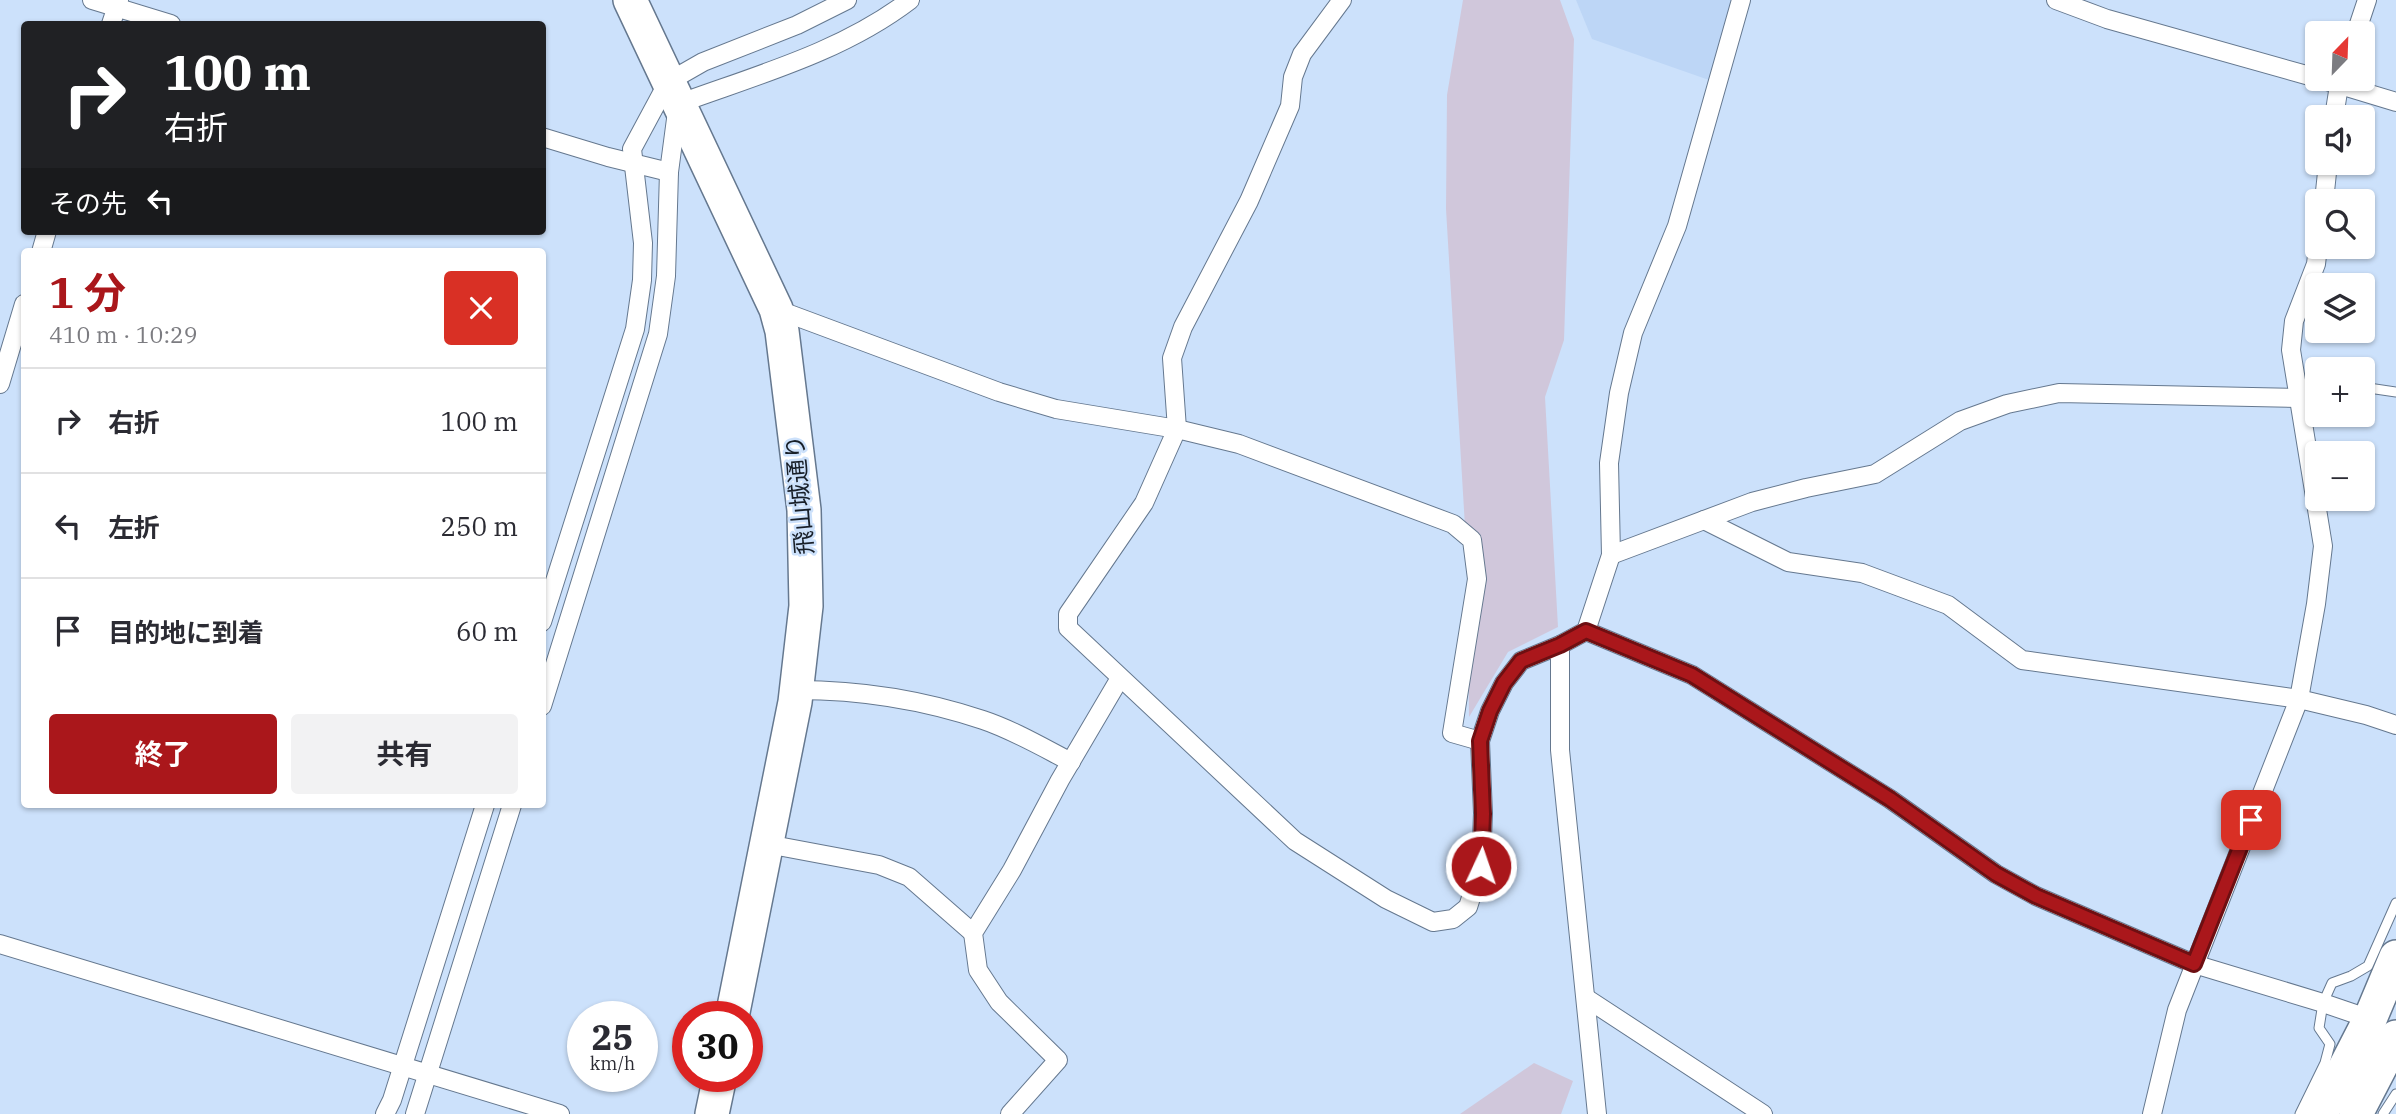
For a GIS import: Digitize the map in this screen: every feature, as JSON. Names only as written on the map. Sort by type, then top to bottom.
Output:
[{"type":"highway","name":"飛山城通り","points":[[630,0],[776,309],[782,331],[804,510],[806,606],[797,690],[735,1001]]},
{"type":"highway","points":[[2356,1114],[2383,1028],[2396,957]]},
{"type":"highway","points":[[2321,1114],[2383,1028]]},
{"type":"highway","points":[[712,1114],[717,1092]]},
{"type":"street","points":[[92,0],[115,11],[158,21]]},
{"type":"street","points":[[546,609],[635,329],[642,280],[643,243],[632,149],[673,93],[703,62],[797,25],[847,0]]},
{"type":"street","points":[[673,93],[815,54],[856,34],[910,0]]},
{"type":"street","points":[[1342,0],[1302,54],[1293,77],[1290,106],[1250,201],[1183,327],[1172,358],[1177,429],[1144,503],[1068,614],[1068,628],[1295,841],[1386,899],[1433,922],[1453,919],[1468,906],[1481,866],[1483,814],[1480,741],[1490,711],[1504,683],[1521,661],[1586,631],[1611,555],[1609,463],[1621,381],[1633,333],[1678,226],[1741,0]]},
{"type":"street","points":[[2056,0],[2107,19],[2305,74]]},
{"type":"street","points":[[2360,21],[2367,0]]},
{"type":"street","points":[[2366,91],[2396,102]]},
{"type":"street","points":[[546,693],[658,334],[666,276],[673,93]]},
{"type":"street","points":[[546,138],[669,172]]},
{"type":"street","points":[[2305,389],[2291,350],[2294,321],[2317,259]]},
{"type":"street","points":[[776,309],[999,392],[1056,409],[1177,429],[1239,444],[1453,524],[1472,540],[1478,579],[1452,733],[1480,741]]},
{"type":"street","points":[[0,384],[21,314]]},
{"type":"street","points":[[1611,555],[1752,502],[1875,474],[1960,421],[2007,404],[2059,393],[2305,397]]},
{"type":"street","points":[[2152,1114],[2177,1010],[2299,699],[2323,546],[2311,427]]},
{"type":"street","points":[[1704,520],[1788,562],[1862,573],[1948,605],[2022,660],[2299,699],[2396,725]]},
{"type":"street","points":[[1586,631],[1692,675],[1890,799],[1996,874],[2036,896],[2194,964],[2323,1003],[2383,1028]]},
{"type":"street","points":[[1560,645],[1560,750],[1598,1114]]},
{"type":"street","points":[[1010,1114],[1058,1060],[999,1002],[978,970],[973,933],[1012,870],[1120,678]]},
{"type":"street","points":[[797,690],[886,695],[983,720],[1071,762]]},
{"type":"street","points":[[384,1114],[392,1100],[484,808]]},
{"type":"street","points":[[415,1114],[511,808]]},
{"type":"street","points":[[767,844],[880,865],[909,877],[973,933]]},
{"type":"street","points":[[0,944],[560,1114]]},
{"type":"street","points":[[1586,998],[1763,1114]]},
{"type":"lane","points":[[2375,389],[2396,392]]},
{"type":"lane","points":[[2300,1114],[2325,1063],[2330,1044],[2319,1028],[2323,1003],[2332,983],[2368,966],[2396,903]]},
{"type":"lane","points":[[2384,1114],[2396,1094]]},
{"type":"shaded area","points":[[1463,0],[1560,0],[1574,39],[1564,340],[1545,397],[1558,627],[1508,652],[1469,717],[1467,560],[1446,209],[1447,95]]},
{"type":"shaded area","points":[[1576,0],[1732,0],[1709,80],[1592,39]]},
{"type":"shaded area","points":[[1534,1063],[1573,1081],[1561,1114],[1460,1114]]},
{"type":"route","points":[[1481,866],[1483,814],[1480,741],[1490,711],[1504,683],[1521,661],[1586,631],[1692,675],[1890,799],[1996,874],[2036,896],[2194,964],[2251,820]]}]
